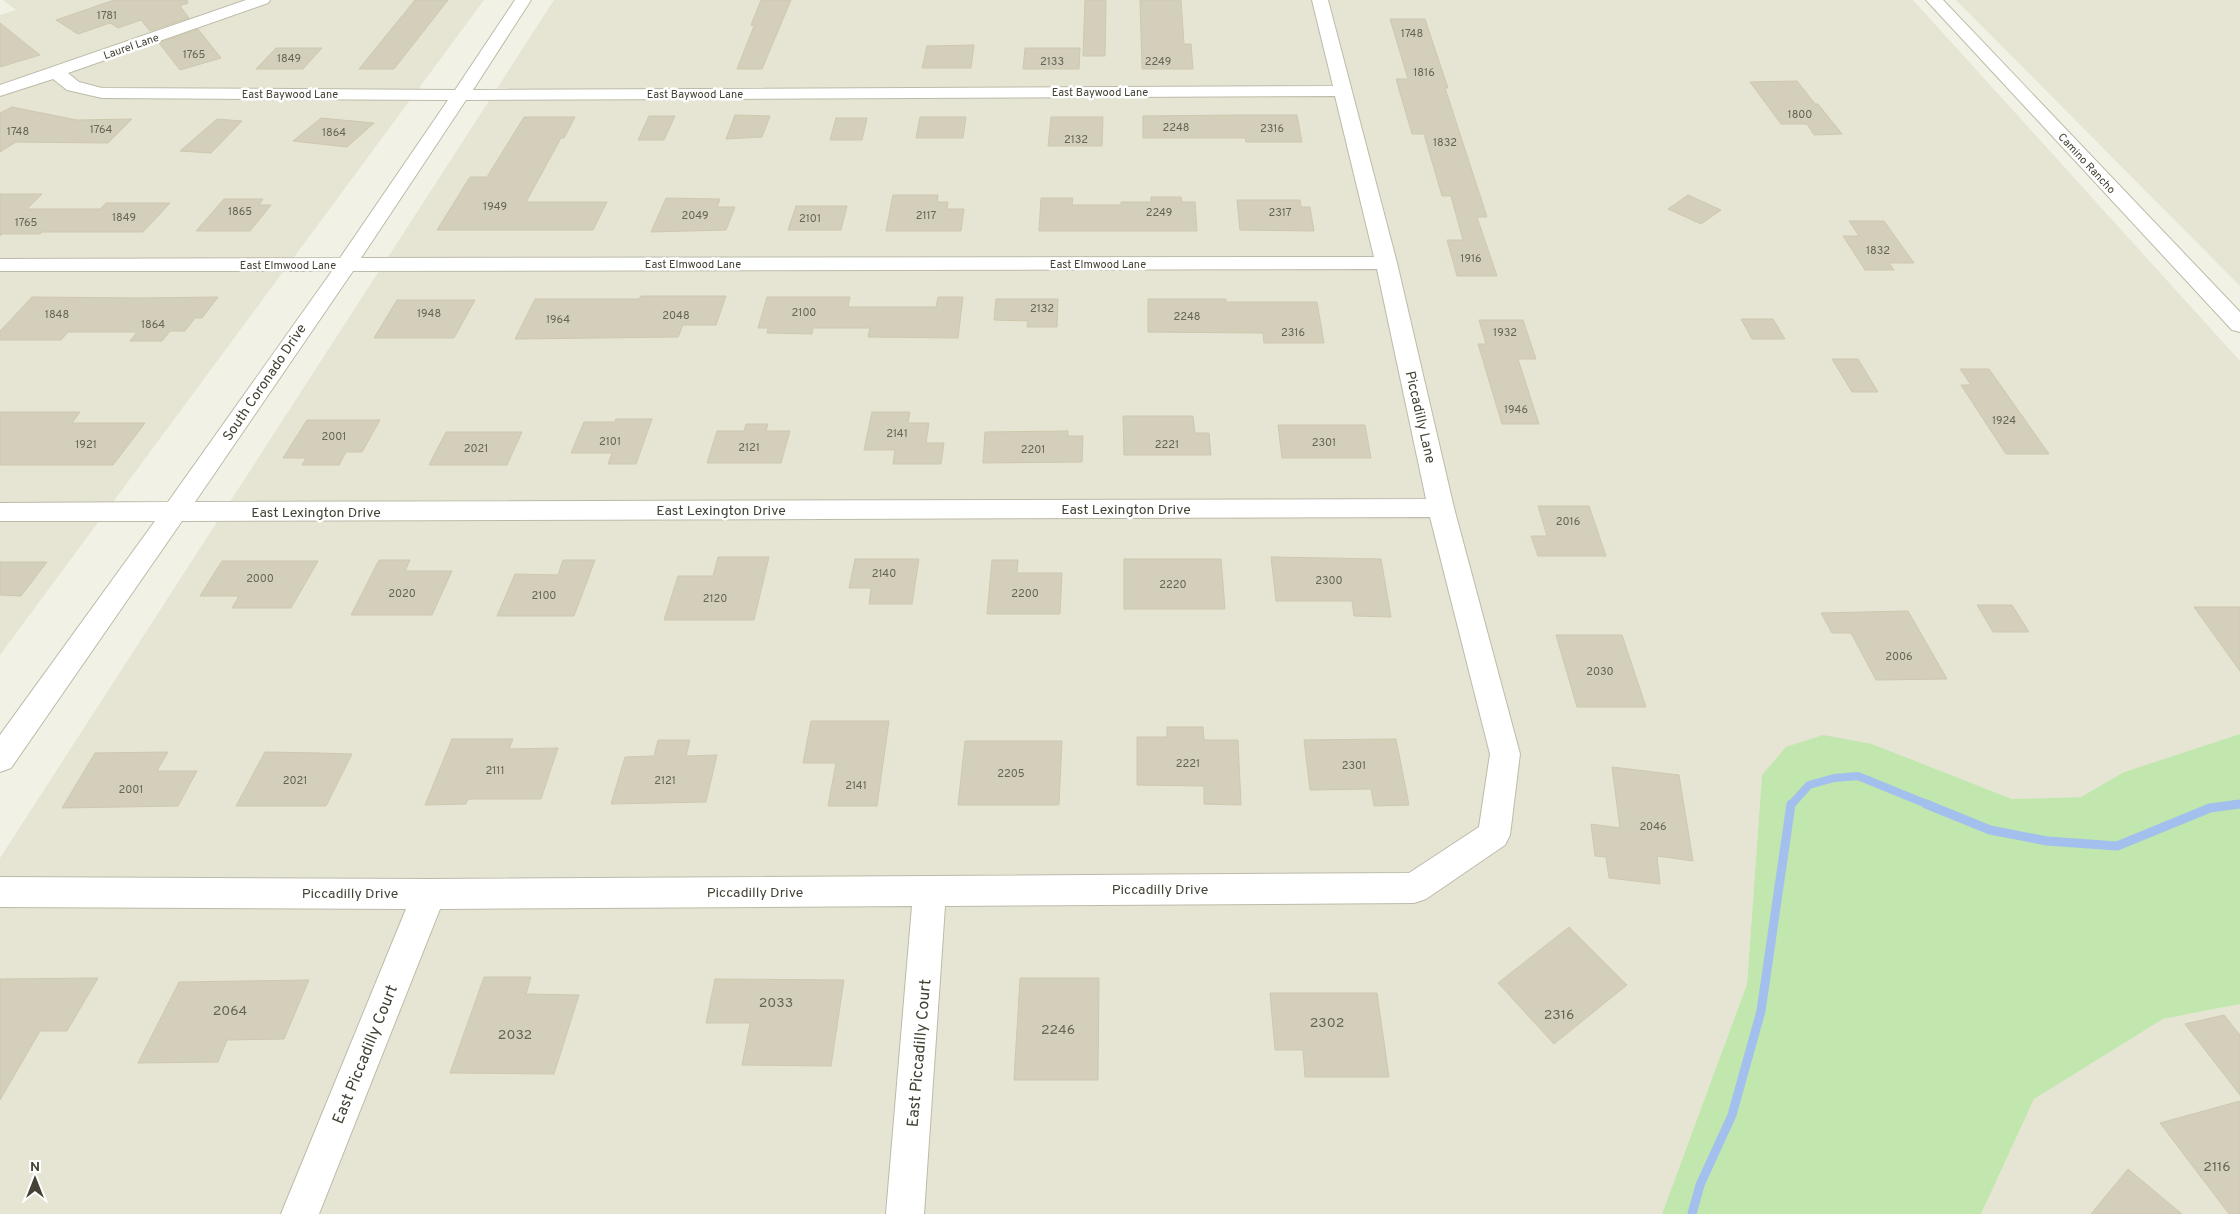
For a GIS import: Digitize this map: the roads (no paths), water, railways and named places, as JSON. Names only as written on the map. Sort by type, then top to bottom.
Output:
[{"type":"street","name":"Laurel Lane","points":[[0,91],[262,0]]},
{"type":"street","name":"South Coronado Drive","points":[[0,760],[175,512],[462,95],[523,0]]},
{"type":"street","name":"Piccadilly Lane","points":[[1320,0],[1341,91],[1386,263],[1441,508],[1505,754],[1494,835]]},
{"type":"street","name":"Camino Rancho","points":[[1934,0],[2240,325]]},
{"type":"street","name":"East Baywood Lane","points":[[55,72],[73,86],[102,93],[462,95],[1341,91]]},
{"type":"street","name":"East Elmwood Lane","points":[[0,265],[1386,263]]},
{"type":"street","name":"East Lexington Drive","points":[[0,512],[1441,508]]},
{"type":"street","name":"Piccadilly Drive","points":[[0,892],[429,894],[1414,888],[1494,835]]},
{"type":"street","name":"East Piccadilly Court","points":[[904,1214],[930,891]]},
{"type":"street","name":"East Piccadilly Court","points":[[300,1214],[429,894]]},
{"type":"waterway","points":[[1791,805],[1809,785],[1834,778],[1858,776],[1929,805]]},
{"type":"waterway","points":[[1692,1214],[1700,1185],[1732,1115],[1761,1011],[1791,804]]},
{"type":"waterway","points":[[1926,804],[1990,830],[2047,841],[2117,846],[2210,808],[2240,804],[2232,805]]}]
